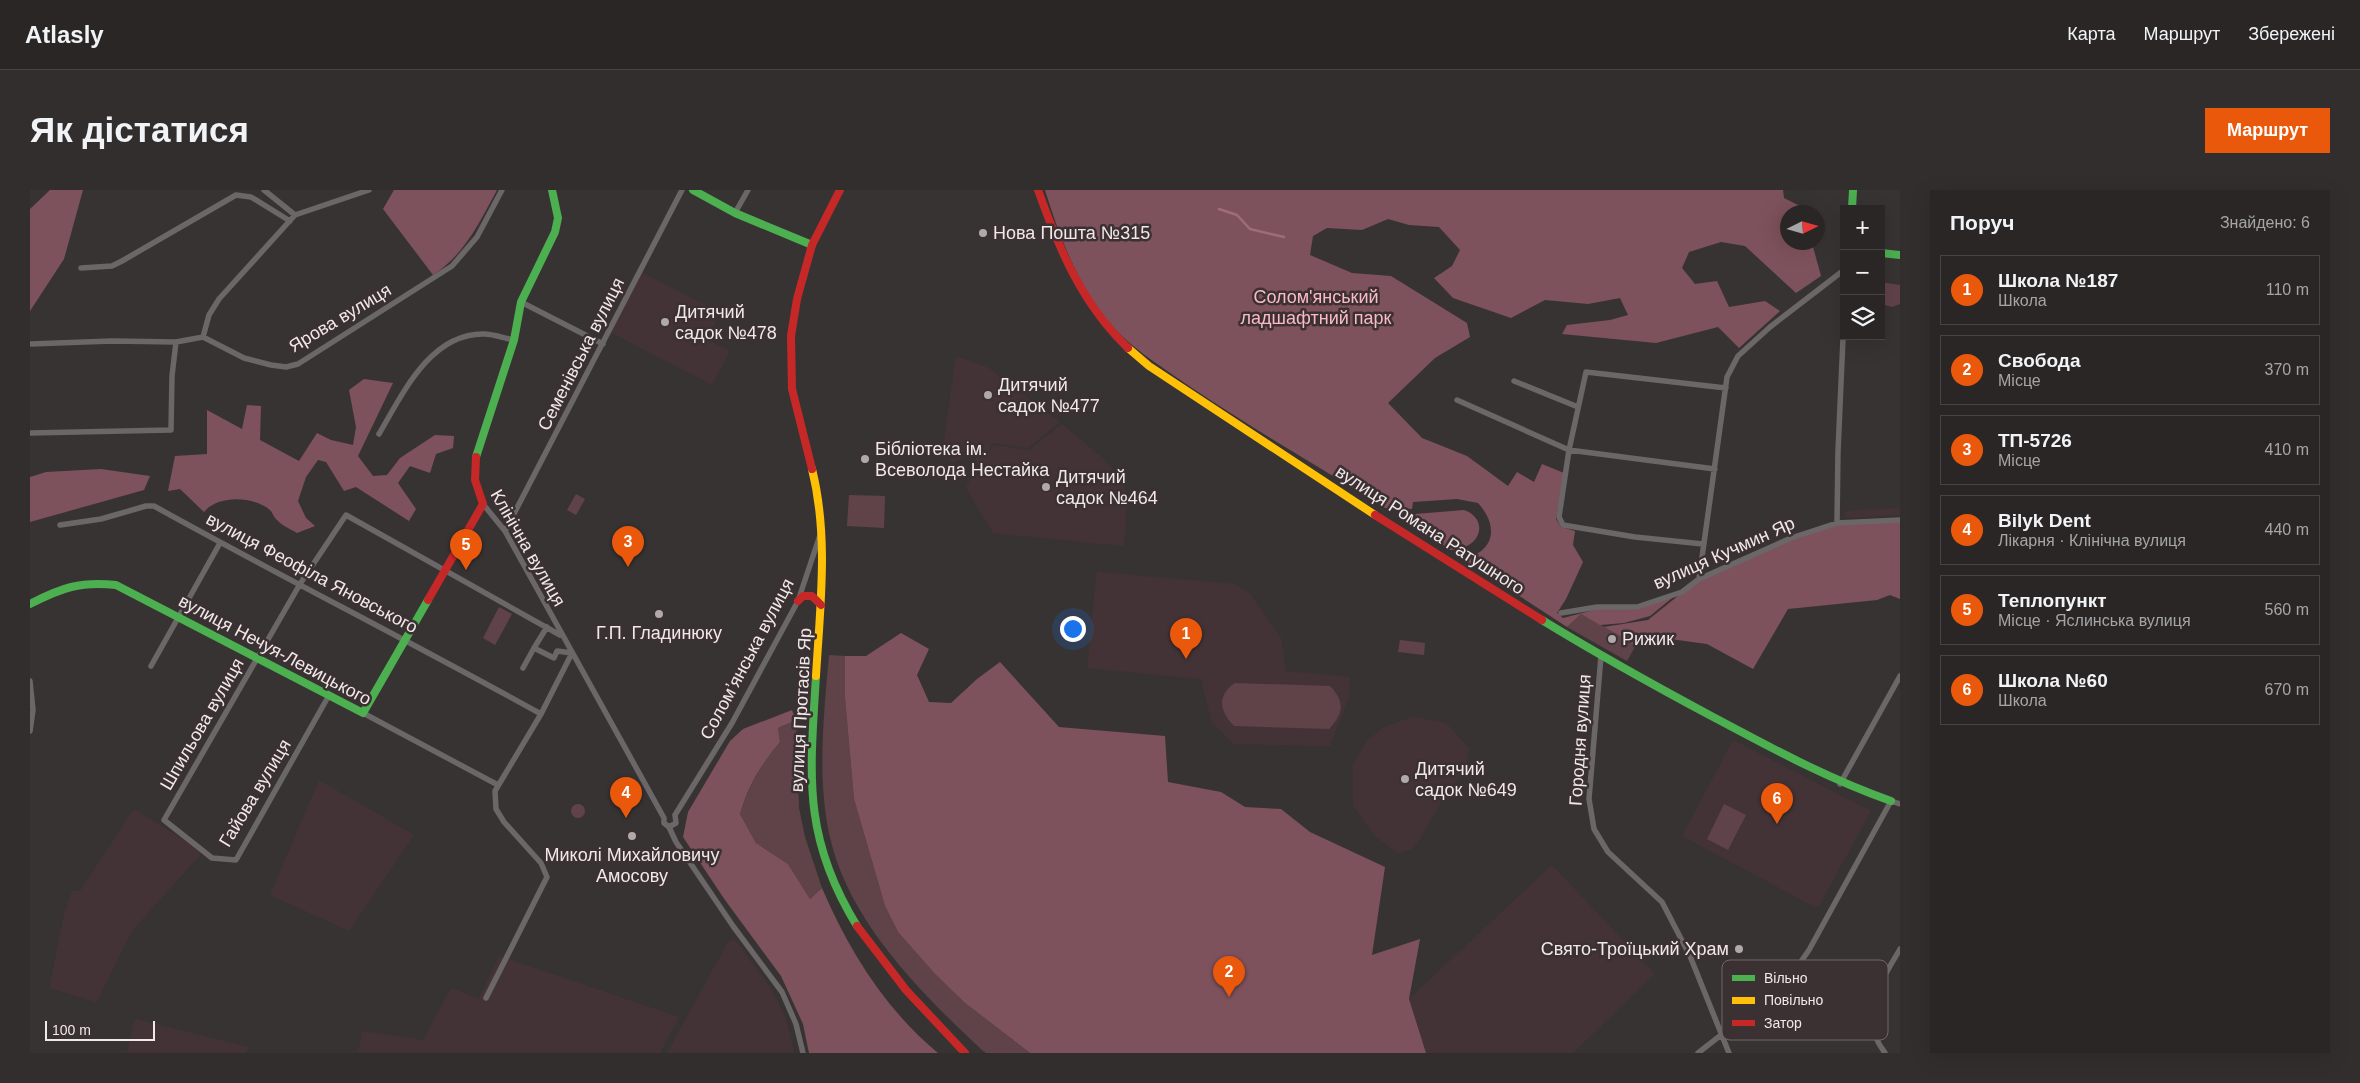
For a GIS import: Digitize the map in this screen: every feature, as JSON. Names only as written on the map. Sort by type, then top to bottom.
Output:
[{"type":"street","points":[[264,190],[295,215]]},
{"type":"street","points":[[30,344],[112,341],[176,342],[203,337],[209,314],[219,299],[295,215],[369,190]]},
{"type":"street","name":"Ярова вулиця","points":[[203,337],[244,358],[271,365],[286,366],[298,364],[452,266],[477,237],[502,190]]},
{"type":"street","name":"Клінічна вулиця","points":[[552,190],[558,218],[554,232],[521,302],[514,340],[476,455],[475,486],[483,504],[505,531],[560,634],[664,818]]},
{"type":"street","name":"Семенівська вулиця","points":[[505,531],[682,190]]},
{"type":"street","points":[[693,190],[735,213],[812,245]]},
{"type":"street","points":[[735,213],[748,190]]},
{"type":"street","name":"Соломʼянська вулиця","points":[[675,815],[732,723],[798,601],[822,528],[819,496],[795,407],[790,372],[792,325],[812,245],[840,190]]},
{"type":"street","name":"вулиця Романа Ратушного","points":[[1038,190],[1057,244],[1079,290],[1109,330],[1149,366],[1366,509],[1600,656],[1840,784],[1891,801]]},
{"type":"street","points":[[1852,205],[1853,190]]},
{"type":"street","points":[[81,268],[112,266],[122,262],[236,195],[251,197],[290,221]]},
{"type":"street","points":[[1885,253],[1900,255]]},
{"type":"street","points":[[1699,579],[1727,377],[1738,356],[1770,327],[1840,273]]},
{"type":"street","points":[[521,302],[603,344]]},
{"type":"street","points":[[378,434],[422,367],[437,351],[461,337],[484,334],[514,340]]},
{"type":"street","points":[[1837,523],[1843,340]]},
{"type":"street","points":[[30,433],[171,430],[172,376],[176,342]]},
{"type":"street","points":[[1703,544],[1635,537],[1563,525],[1559,517],[1569,450],[1586,372],[1726,388]]},
{"type":"street","points":[[1514,381],[1578,407]]},
{"type":"street","points":[[1456,400],[1569,450],[1715,469]]},
{"type":"street","points":[[363,713],[483,504]]},
{"type":"street","name":"вулиця Феофіла Яновського","points":[[60,525],[101,519],[146,506],[154,506],[220,543],[406,639],[541,714]]},
{"type":"street","name":"Шпильова вулиця","points":[[164,820],[300,584],[346,515],[446,569]]},
{"type":"street","name":"вулиця Кучмин Яр","points":[[1561,612],[1597,607],[1637,607],[1682,592],[1699,579],[1791,538],[1837,523],[1900,520]]},
{"type":"street","name":"вулиця Протасів Яр","points":[[822,528],[821,605],[810,772],[812,805],[821,850],[838,894],[858,930],[917,1003],[965,1053]]},
{"type":"street","points":[[151,666],[220,543]]},
{"type":"street","points":[[446,569],[560,634]]},
{"type":"street","name":"вулиця Нечуя-Левицького","points":[[30,604],[68,586],[92,582],[116,586],[180,617],[328,697],[363,713],[498,785]]},
{"type":"street","points":[[798,601],[803,596],[812,596],[821,605]]},
{"type":"street","points":[[523,668],[547,627]]},
{"type":"street","points":[[486,998],[546,877],[541,863],[507,826],[496,808],[495,791],[541,714],[572,653],[557,651],[554,658],[534,648]]},
{"type":"street","name":"Городня вулиця","points":[[1600,656],[1589,800],[1594,829],[1608,852],[1662,902],[1690,956],[1722,1035]]},
{"type":"street","points":[[1840,784],[1900,676]]},
{"type":"street","points":[[30,681],[34,710],[30,731]]},
{"type":"street","name":"Гайова вулиця","points":[[164,820],[212,858],[236,860],[328,697]]},
{"type":"street","points":[[1801,960],[1891,801],[1900,804]]},
{"type":"street","points":[[669,827],[676,823],[675,815],[668,814],[664,818],[664,823],[669,827],[676,842],[723,912],[782,992],[796,1024],[803,1053]]},
{"type":"street","points":[[1888,970],[1900,949]]},
{"type":"street","points":[[1698,1053],[1722,1035]]},
{"type":"street","name":"Городня вулиця","points":[[1724,1040],[1729,1053]]},
{"type":"street","points":[[1876,1040],[1885,1053]]},
{"type":"shaded area","name":"Дитячий садок №478","points":[[642,272],[720,313],[706,339],[730,351],[712,385],[610,332]]},
{"type":"shaded area","points":[[1885,283],[1900,285],[1900,304],[1892,307],[1885,305]]},
{"type":"shaded area","name":"Дитячий садок №477","points":[[956,356],[989,368],[1060,422],[1028,448],[992,443],[989,451],[975,452],[952,463],[943,449]]},
{"type":"shaded area","name":"Дитячий садок №464","points":[[1062,424],[1104,459],[1124,485],[1127,500],[1124,546],[993,533],[966,488],[977,464],[975,453],[990,453],[993,445],[1029,450]]},
{"type":"shaded area","points":[[576,494],[585,499],[576,515],[567,510]]},
{"type":"shaded area","points":[[849,495],[885,496],[884,528],[847,526]]},
{"type":"shaded area","points":[[1900,508],[1900,515],[1846,518],[1845,511]]},
{"type":"shaded area","points":[[1097,572],[1235,584],[1250,594],[1281,638],[1286,671],[1350,677],[1349,697],[1330,746],[1234,744],[1212,723],[1201,679],[1087,668]]},
{"type":"shaded area","points":[[499,607],[512,614],[495,645],[483,638]]},
{"type":"shaded area","points":[[1581,614],[1626,639],[1635,647],[1627,661],[1567,627]]},
{"type":"shaded area","points":[[1400,640],[1425,643],[1424,655],[1398,652]]},
{"type":"shaded area","points":[[829,655],[845,656],[845,698],[854,799],[885,906],[898,932],[935,974],[965,1003],[1030,1053],[986,1053],[982,1050],[911,979],[869,925],[852,895],[838,865],[825,811],[822,767]]},
{"type":"shaded area","points":[[1235,683],[1330,686],[1340,702],[1340,713],[1329,729],[1234,726],[1225,715],[1222,703],[1225,693]]},
{"type":"shaded area","name":"Дитячий садок №649","points":[[1412,717],[1446,723],[1469,748],[1464,773],[1451,786],[1418,842],[1412,849],[1398,853],[1374,835],[1353,806],[1353,764],[1367,741],[1384,727]]},
{"type":"shaded area","points":[[796,720],[799,808],[805,837],[822,888],[810,899],[788,864],[756,843],[740,814],[756,776],[766,759],[780,742],[778,728]]},
{"type":"shaded area","points":[[1733,740],[1871,811],[1819,906],[1815,907],[1682,836]]},
{"type":"shaded area","points":[[319,780],[414,835],[349,931],[270,895]]},
{"type":"shaded area","points":[[578,804],[583,806],[585,811],[583,816],[578,818],[573,816],[571,811],[573,806]]},
{"type":"shaded area","points":[[1724,804],[1746,815],[1728,850],[1707,839]]},
{"type":"shaded area","points":[[134,809],[190,844],[201,854],[131,932],[97,1002],[49,988],[65,911],[72,891],[80,891]]},
{"type":"shaded area","points":[[1552,865],[1655,974],[1573,1053],[1426,1053],[1409,999]]},
{"type":"shaded area","points":[[734,939],[766,981],[778,1001],[787,1022],[794,1053],[667,1053],[728,942]]},
{"type":"shaded area","points":[[499,956],[679,1017],[660,1053],[358,1053],[362,1031],[423,1040],[451,988],[479,999]]},
{"type":"shaded area","points":[[135,1019],[248,1047],[246,1053],[127,1053]]},
{"type":"green space","points":[[50,190],[83,190],[64,259],[30,311],[30,209]]},
{"type":"green space","points":[[394,190],[497,190],[463,248],[433,275],[383,209]]},
{"type":"green space","name":"Солом'янський ладшафтний парк","points":[[1045,190],[1783,190],[1784,198],[1798,205],[1780,205],[1780,250],[1814,250],[1821,276],[1796,293],[1745,246],[1721,242],[1689,252],[1682,268],[1695,284],[1717,281],[1729,307],[1765,301],[1780,311],[1739,348],[1718,327],[1656,343],[1562,334],[1567,325],[1610,320],[1628,315],[1620,298],[1588,304],[1545,300],[1511,318],[1453,298],[1434,278],[1452,266],[1460,250],[1439,227],[1409,225],[1388,219],[1362,230],[1327,228],[1313,236],[1310,255],[1352,273],[1391,276],[1467,323],[1470,337],[1435,358],[1388,403],[1422,438],[1467,456],[1508,486],[1517,472],[1534,482],[1542,464],[1564,473],[1556,519],[1561,527],[1575,531],[1573,545],[1583,562],[1566,599],[1557,613],[1563,618],[1598,609],[1637,608],[1677,594],[1650,616],[1624,623],[1600,625],[1581,614],[1567,627],[1463,559],[1474,556],[1482,551],[1490,537],[1489,520],[1478,503],[1457,499],[1413,502],[1412,509],[1385,508],[1216,404],[1132,345],[1111,325],[1092,300],[1076,270]]},
{"type":"green space","points":[[364,379],[393,383],[358,456],[373,476],[387,475],[400,458],[435,435],[454,436],[453,448],[436,454],[430,473],[410,466],[398,483],[416,509],[409,521],[356,487],[344,491],[326,462],[318,460],[306,477],[298,501],[306,518],[315,526],[297,533],[279,522],[270,510],[254,502],[236,499],[227,500],[210,506],[204,512],[180,489],[168,491],[175,456],[207,454],[207,410],[242,429],[247,405],[261,406],[260,440],[299,461],[317,433],[331,440],[353,445],[356,427],[349,390]]},
{"type":"green space","points":[[101,469],[150,476],[144,490],[30,522],[30,477],[46,472]]},
{"type":"green space","points":[[1464,510],[1472,514],[1477,520],[1478,533],[1475,540],[1469,545],[1461,549],[1450,550],[1403,515]]},
{"type":"green space","points":[[1900,520],[1900,599],[1890,595],[1877,600],[1788,609],[1753,669],[1707,644],[1641,635],[1635,647],[1626,639],[1604,627],[1648,620],[1699,579],[1791,538],[1837,523]]},
{"type":"green space","points":[[901,633],[929,649],[917,675],[929,702],[951,703],[977,679],[1000,662],[1059,727],[1165,736],[1168,782],[1221,792],[1245,807],[1281,809],[1310,832],[1385,867],[1372,955],[1420,939],[1409,999],[1426,1053],[1030,1053],[965,1003],[935,974],[898,932],[885,906],[854,799],[845,698],[845,656],[866,656]]},
{"type":"green space","points":[[792,710],[796,720],[778,728],[780,742],[756,776],[747,793],[740,814],[756,843],[788,864],[810,899],[822,888],[844,934],[870,978],[901,1018],[938,1053],[809,1053],[803,1024],[781,976],[725,900],[683,837],[688,812],[730,741],[743,729]]},
{"type":"waterway","points":[[1219,209],[1237,215],[1250,229],[1284,237]]},
{"type":"traffic: fast","points":[[476,457],[514,340],[521,302],[555,232],[558,218],[552,190]]},
{"type":"traffic: fast","points":[[693,190],[735,213],[812,245]]},
{"type":"traffic: fast","points":[[1852,205],[1853,190]]},
{"type":"traffic: fast","points":[[1885,253],[1900,255]]},
{"type":"traffic: fast","points":[[30,604],[71,587],[92,584],[116,585],[363,713],[428,600]]},
{"type":"traffic: fast","points":[[1542,620],[1628,671],[1758,741],[1823,773],[1891,801]]},
{"type":"traffic: fast","points":[[816,676],[812,775],[818,834],[839,894],[857,926]]},
{"type":"traffic: slow","points":[[1128,348],[1149,366],[1375,515]]},
{"type":"traffic: slow","points":[[812,469],[817,495],[822,546],[816,676]]},
{"type":"traffic: jam","points":[[812,469],[792,389],[791,336],[797,299],[812,245],[840,190]]},
{"type":"traffic: jam","points":[[1038,190],[1054,233],[1074,275],[1097,313],[1128,348]]},
{"type":"traffic: jam","points":[[428,600],[483,504],[475,480],[476,457]]},
{"type":"traffic: jam","points":[[1375,515],[1542,620]]},
{"type":"traffic: jam","points":[[798,601],[803,596],[812,596],[821,605]]},
{"type":"traffic: jam","points":[[857,926],[906,990],[965,1053]]},
{"type":"place","name":"Нова Пошта №315","points":[[983,233]]},
{"type":"place","name":"Дитячий садок №478","points":[[665,322]]},
{"type":"place","name":"Дитячий садок №477","points":[[988,395]]},
{"type":"place","name":"Бібліотека ім. Всеволода Нестайка","points":[[865,459]]},
{"type":"place","name":"Дитячий садок №464","points":[[1046,487]]},
{"type":"place","name":"ТП-5726","points":[[628,567]]},
{"type":"place","name":"Теплопункт","points":[[466,570]]},
{"type":"place","name":"Г.П. Гладинюку","points":[[659,614]]},
{"type":"place","name":"Рижик","points":[[1612,639]]},
{"type":"place","name":"Школа №187","points":[[1186,659]]},
{"type":"place","name":"Дитячий садок №649","points":[[1405,779]]},
{"type":"place","name":"Bilyk Dent","points":[[626,818]]},
{"type":"place","name":"Школа №60","points":[[1777,824]]},
{"type":"place","name":"Миколі Михайловичу Амосову","points":[[632,836]]},
{"type":"place","name":"Свято-Троїцький Храм","points":[[1739,949]]},
{"type":"place","name":"Свобода","points":[[1229,997]]}]
